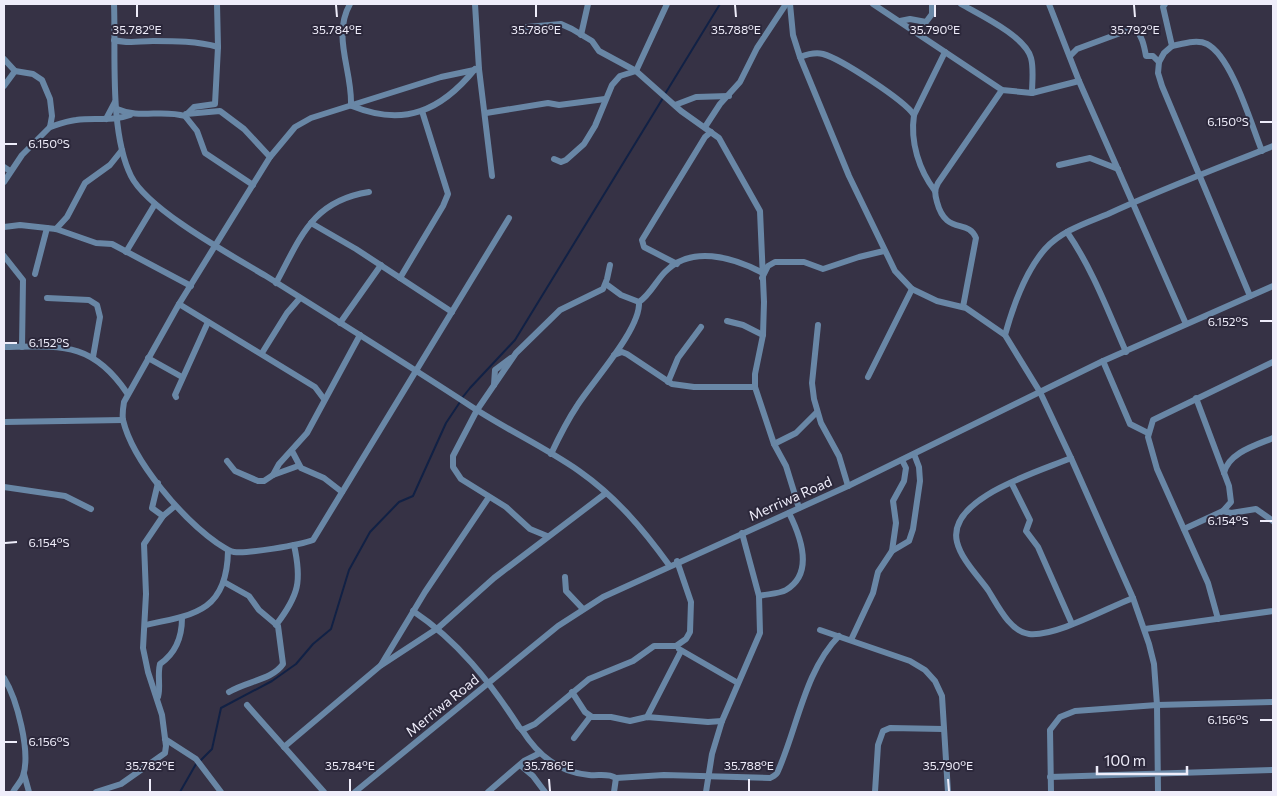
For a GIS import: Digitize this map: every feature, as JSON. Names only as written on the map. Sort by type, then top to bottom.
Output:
[{"type":"street","points":[[114,4],[116,101],[122,150],[131,175],[155,204],[216,246],[360,335],[466,404],[580,472],[606,493],[640,526],[669,566]]},
{"type":"street","points":[[185,115],[194,107],[215,104],[214,88],[218,78],[216,4]]},
{"type":"street","points":[[350,4],[341,27],[352,89],[352,105]]},
{"type":"street","points":[[475,4],[477,69],[486,113],[492,176]]},
{"type":"street","points":[[581,35],[588,4]]},
{"type":"street","points":[[554,159],[561,162],[566,160],[584,144],[595,126],[605,99],[620,76],[636,71],[667,4]]},
{"type":"street","points":[[788,4],[793,35],[800,57],[849,176],[884,252],[900,279],[912,288],[937,301],[963,307],[1005,335],[1040,392],[1071,458],[1145,629],[1154,664],[1157,705],[1158,792]]},
{"type":"street","points":[[677,264],[644,247],[642,240],[704,137],[720,104],[742,80],[757,48],[788,4]]},
{"type":"street","points":[[873,4],[1002,90],[1032,93],[1079,81]]},
{"type":"street","points":[[900,21],[910,19],[926,22],[932,14],[932,4]]},
{"type":"street","points":[[961,4],[1015,37],[1027,49],[1032,63],[1032,93]]},
{"type":"street","points":[[1049,4],[1079,81],[1186,324]]},
{"type":"street","points":[[1164,4],[1163,8],[1172,46]]},
{"type":"street","points":[[527,27],[561,24],[581,35],[592,42],[599,51],[636,71],[667,99],[708,129],[724,147],[760,211],[763,335],[755,374],[755,387],[774,444],[786,466],[799,508]]},
{"type":"street","points":[[1070,56],[1077,49],[1134,28],[1144,45],[1146,56],[1153,56],[1160,62]]},
{"type":"street","points":[[114,40],[128,43],[153,41],[192,42],[218,47]]},
{"type":"street","points":[[1250,296],[1198,176],[1162,86],[1158,73],[1164,53],[1172,46],[1192,42],[1206,43],[1221,55],[1247,110],[1262,151]]},
{"type":"street","points":[[945,52],[914,115],[912,135],[924,174],[935,192],[939,210],[945,220],[972,230],[976,238],[963,307]]},
{"type":"street","points":[[800,57],[816,53],[832,57],[900,101],[914,115]]},
{"type":"street","points":[[4,59],[15,71],[33,74],[42,80],[50,99],[50,128]]},
{"type":"street","points":[[352,105],[377,115],[422,111],[437,105],[455,91],[477,69]]},
{"type":"street","points":[[477,69],[441,77],[302,123],[284,139],[270,157],[190,286],[127,393],[122,409],[123,420],[146,466],[175,506],[197,528],[228,550],[239,552],[294,545],[315,538],[508,218]]},
{"type":"street","points":[[4,86],[15,71]]},
{"type":"street","points":[[935,192],[938,183],[1002,90]]},
{"type":"street","points":[[675,105],[696,97],[729,96]]},
{"type":"street","points":[[486,113],[548,103],[559,104],[605,99]]},
{"type":"street","points":[[106,118],[116,101]]},
{"type":"street","points":[[117,109],[130,114],[185,115],[220,111],[244,129],[270,157]]},
{"type":"street","points":[[400,278],[448,194],[422,111]]},
{"type":"street","points":[[4,182],[10,171],[33,143],[50,128],[75,120],[106,118],[118,120],[130,114]]},
{"type":"street","points":[[185,115],[197,131],[205,153],[253,185]]},
{"type":"street","points":[[1005,335],[1015,304],[1031,272],[1046,249],[1067,232],[1133,202],[1273,146]]},
{"type":"street","points":[[56,229],[67,217],[85,184],[110,165],[122,150]]},
{"type":"street","points":[[1059,165],[1090,158],[1118,169]]},
{"type":"street","points":[[4,167],[10,171]]},
{"type":"street","points":[[276,283],[311,223],[329,205],[349,196],[369,192]]},
{"type":"street","points":[[126,252],[155,204]]},
{"type":"street","points":[[311,223],[381,265],[452,312]]},
{"type":"street","points":[[4,227],[20,225],[56,229],[96,243],[112,244],[190,286]]},
{"type":"street","points":[[35,274],[47,228]]},
{"type":"street","points":[[1067,232],[1080,250],[1126,352]]},
{"type":"street","points":[[761,275],[768,266],[775,262],[804,262],[823,269],[859,257],[884,252]]},
{"type":"street","points":[[4,256],[23,280],[22,347]]},
{"type":"street","points":[[552,454],[578,404],[638,316],[639,302],[666,272],[677,264],[693,257],[717,256],[734,259],[761,275]]},
{"type":"street","points":[[340,323],[381,265]]},
{"type":"street","points":[[547,536],[530,529],[506,507],[461,480],[452,464],[454,454],[477,410],[494,385],[495,370],[512,358],[560,310],[601,290],[606,284],[610,265]]},
{"type":"street","points":[[606,284],[621,295],[639,302]]},
{"type":"street","name":"Merriwa Road","points":[[355,792],[558,626],[603,597],[677,561],[848,486],[1103,361],[1273,286]]},
{"type":"street","points":[[868,377],[912,288]]},
{"type":"street","points":[[47,298],[89,300],[97,305],[100,317],[93,357]]},
{"type":"street","points":[[262,353],[287,313],[300,298]]},
{"type":"street","points":[[180,304],[315,387],[324,399]]},
{"type":"street","points":[[727,321],[743,325],[763,335]]},
{"type":"street","points":[[176,397],[175,395],[182,377],[208,322]]},
{"type":"street","points":[[818,325],[812,383],[817,412],[839,456],[848,486]]},
{"type":"street","points":[[668,382],[678,358],[701,327]]},
{"type":"street","points":[[273,475],[306,433],[360,335]]},
{"type":"street","points":[[4,347],[54,347],[76,350],[93,357],[117,377],[127,393]]},
{"type":"street","points":[[613,355],[622,352],[627,354],[668,382],[683,386],[755,387]]},
{"type":"street","points":[[148,358],[182,377]]},
{"type":"street","points":[[1103,361],[1130,424],[1148,433]]},
{"type":"street","points":[[1218,619],[1208,583],[1157,469],[1148,433],[1153,420],[1273,362]]},
{"type":"street","points":[[315,387],[330,388]]},
{"type":"street","points":[[1184,529],[1223,511],[1229,506],[1231,498],[1224,473],[1196,398]]},
{"type":"street","points":[[774,444],[796,433],[817,412]]},
{"type":"street","points":[[4,422],[123,420]]},
{"type":"street","points":[[1224,473],[1228,463],[1238,455],[1273,438]]},
{"type":"street","points":[[292,451],[298,466],[324,478],[342,492]]},
{"type":"street","points":[[892,551],[909,541],[913,529],[920,474],[914,454]]},
{"type":"street","points":[[1071,458],[986,494],[968,509],[958,526],[958,544],[1012,624],[1028,634],[1072,624],[1132,598]]},
{"type":"street","points":[[851,640],[873,593],[878,572],[892,551],[896,522],[893,500],[904,481],[906,468],[902,460]]},
{"type":"street","points":[[227,461],[235,471],[264,481],[273,475],[298,466]]},
{"type":"street","points":[[158,484],[152,508],[163,516]]},
{"type":"street","points":[[1012,484],[1030,520],[1026,531],[1038,547],[1072,624]]},
{"type":"street","points":[[4,488],[65,496],[91,509]]},
{"type":"street","points":[[284,747],[380,666],[438,628],[494,578],[606,493]]},
{"type":"street","points":[[380,666],[413,611],[489,497]]},
{"type":"street","points":[[96,792],[121,784],[144,766],[160,758],[164,753],[165,739],[158,698],[148,672],[143,648],[145,625],[144,543],[163,516],[175,506]]},
{"type":"street","points":[[1223,511],[1233,513],[1256,509],[1273,521]]},
{"type":"street","points":[[759,596],[785,591],[792,585],[802,568],[803,551],[798,530],[789,513]]},
{"type":"street","points":[[706,792],[712,754],[722,720],[760,633],[759,596],[742,534]]},
{"type":"street","points":[[276,625],[291,602],[300,578],[294,545]]},
{"type":"street","points":[[145,625],[182,618],[215,600],[224,582],[228,550]]},
{"type":"street","points":[[647,718],[679,649],[688,637],[691,619],[690,597],[677,561]]},
{"type":"street","points":[[565,577],[566,591],[583,609]]},
{"type":"street","points":[[224,582],[249,596],[259,610],[276,625],[283,664],[268,677],[246,682],[229,692]]},
{"type":"street","points":[[413,611],[438,628],[457,646],[540,753],[567,771],[593,776],[610,775],[616,778],[664,775],[770,778],[775,775],[814,675],[822,659],[839,636]]},
{"type":"street","points":[[1145,629],[1273,612]]},
{"type":"street","points":[[158,698],[160,664],[170,658],[180,639],[182,618]]},
{"type":"street","points":[[820,630],[910,661],[925,670],[935,681],[942,696],[948,792]]},
{"type":"street","points":[[522,730],[535,724],[591,677],[627,664],[653,646],[679,649],[738,683]]},
{"type":"street","points":[[4,678],[13,694],[20,717],[24,774],[29,792]]},
{"type":"street","points":[[572,692],[590,716]]},
{"type":"street","points":[[1051,792],[1050,730],[1060,717],[1075,711],[1157,705],[1273,702]]},
{"type":"street","points":[[247,705],[324,792]]},
{"type":"street","points":[[590,716],[614,717],[630,721],[647,718],[708,722],[722,720]]},
{"type":"street","points":[[574,738],[590,716]]},
{"type":"street","points":[[875,792],[878,745],[882,731],[890,728],[943,729]]},
{"type":"street","points":[[165,739],[204,766],[220,792]]},
{"type":"street","points":[[488,792],[520,764],[540,753]]},
{"type":"street","points":[[520,764],[533,776],[545,792]]},
{"type":"street","points":[[1050,777],[1273,770]]},
{"type":"street","points":[[13,792],[24,774]]},
{"type":"street","points":[[614,792],[616,778]]},
{"type":"street","points":[[121,784],[121,792]]},
{"type":"waterway","points":[[665,94],[720,4]]},
{"type":"waterway","points":[[462,398],[515,340],[663,98]]},
{"type":"waterway","points":[[200,761],[212,749],[221,708],[272,681],[296,664],[313,644],[331,629],[349,570],[370,532],[399,502],[413,496],[446,423],[460,402]]},
{"type":"waterway","points":[[180,792],[196,764]]}]
